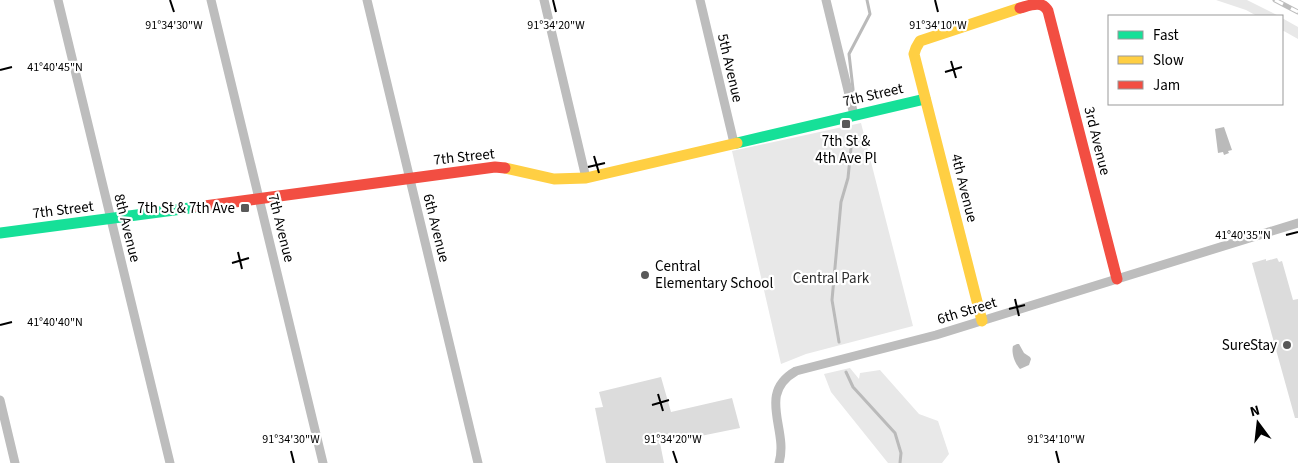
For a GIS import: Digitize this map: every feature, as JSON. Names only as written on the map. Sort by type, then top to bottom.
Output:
[{"type":"street","name":"8th Avenue","points":[[58,0],[170,463]]},
{"type":"street","name":"7th Avenue","points":[[211,0],[324,463]]},
{"type":"street","name":"6th Avenue","points":[[367,0],[478,463]]},
{"type":"street","points":[[544,0],[586,178]]},
{"type":"street","name":"5th Avenue","points":[[700,0],[734,143]]},
{"type":"street","points":[[826,0],[854,115]]},
{"type":"street","name":"7th Street","points":[[916,62],[914,50],[920,41],[1034,4],[1045,4],[1048,11]]},
{"type":"street","name":"3rd Avenue","points":[[1048,11],[1117,279]]},
{"type":"street","name":"4th Avenue","points":[[916,62],[982,321]]},
{"type":"street","name":"7th Street","points":[[0,233],[495,167],[509,168],[553,179],[570,180],[586,178],[925,99]]},
{"type":"street","name":"6th Street","points":[[779,463],[782,446],[775,399],[782,381],[796,371],[809,366],[936,335],[1298,223]]},
{"type":"street","points":[[0,400],[15,463]]},
{"type":"green space","points":[[1216,0],[1247,0],[1277,15],[1255,15]]},
{"type":"green space","points":[[1283,19],[1298,27],[1298,39],[1283,31]]},
{"type":"green space","name":"Central Park","points":[[861,123],[913,326],[806,354],[781,364],[732,151]]},
{"type":"green space","points":[[850,368],[859,379],[860,373],[880,370],[919,414],[938,421],[949,454],[942,463],[888,463],[831,392],[824,374]]},
{"type":"shaded area","points":[[1224,127],[1232,150],[1224,155],[1223,152],[1218,153],[1215,129]]},
{"type":"shaded area","points":[[1017,344],[1031,359],[1029,365],[1020,369],[1015,361],[1013,352],[1013,346]]},
{"type":"building","name":"SureStay","points":[[1277,258],[1279,262],[1282,261],[1293,300],[1298,299],[1298,418],[1295,418],[1252,263]]},
{"type":"building","points":[[661,377],[671,412],[732,398],[740,428],[676,441],[674,434],[659,438],[664,463],[606,463],[595,408],[603,407],[599,392]]},
{"type":"waterway","points":[[853,97],[849,54],[870,14],[867,0]]},
{"type":"waterway","points":[[839,342],[832,300],[841,202],[848,178],[852,138]]},
{"type":"waterway","points":[[846,372],[853,387],[895,433],[901,453],[900,463]]},
{"type":"railway","points":[[1275,0],[1298,12]]},
{"type":"traffic: fast","points":[[737,143],[925,99]]},
{"type":"traffic: fast","points":[[0,233],[197,207]]},
{"type":"traffic: slow","points":[[982,321],[914,54],[920,41],[1020,8]]},
{"type":"traffic: slow","points":[[505,168],[554,179],[586,178],[737,143]]},
{"type":"traffic: jam","points":[[1020,8],[1039,4],[1043,5],[1048,11],[1117,279]]},
{"type":"traffic: jam","points":[[197,207],[495,167],[505,168]]},
{"type":"place","name":"7th St & 4th Ave Pl","points":[[846,124]]},
{"type":"place","name":"7th St & 7th Ave","points":[[245,208]]},
{"type":"place","name":"Central Elementary School","points":[[645,275]]},
{"type":"place","name":"SureStay","points":[[1287,345]]}]
